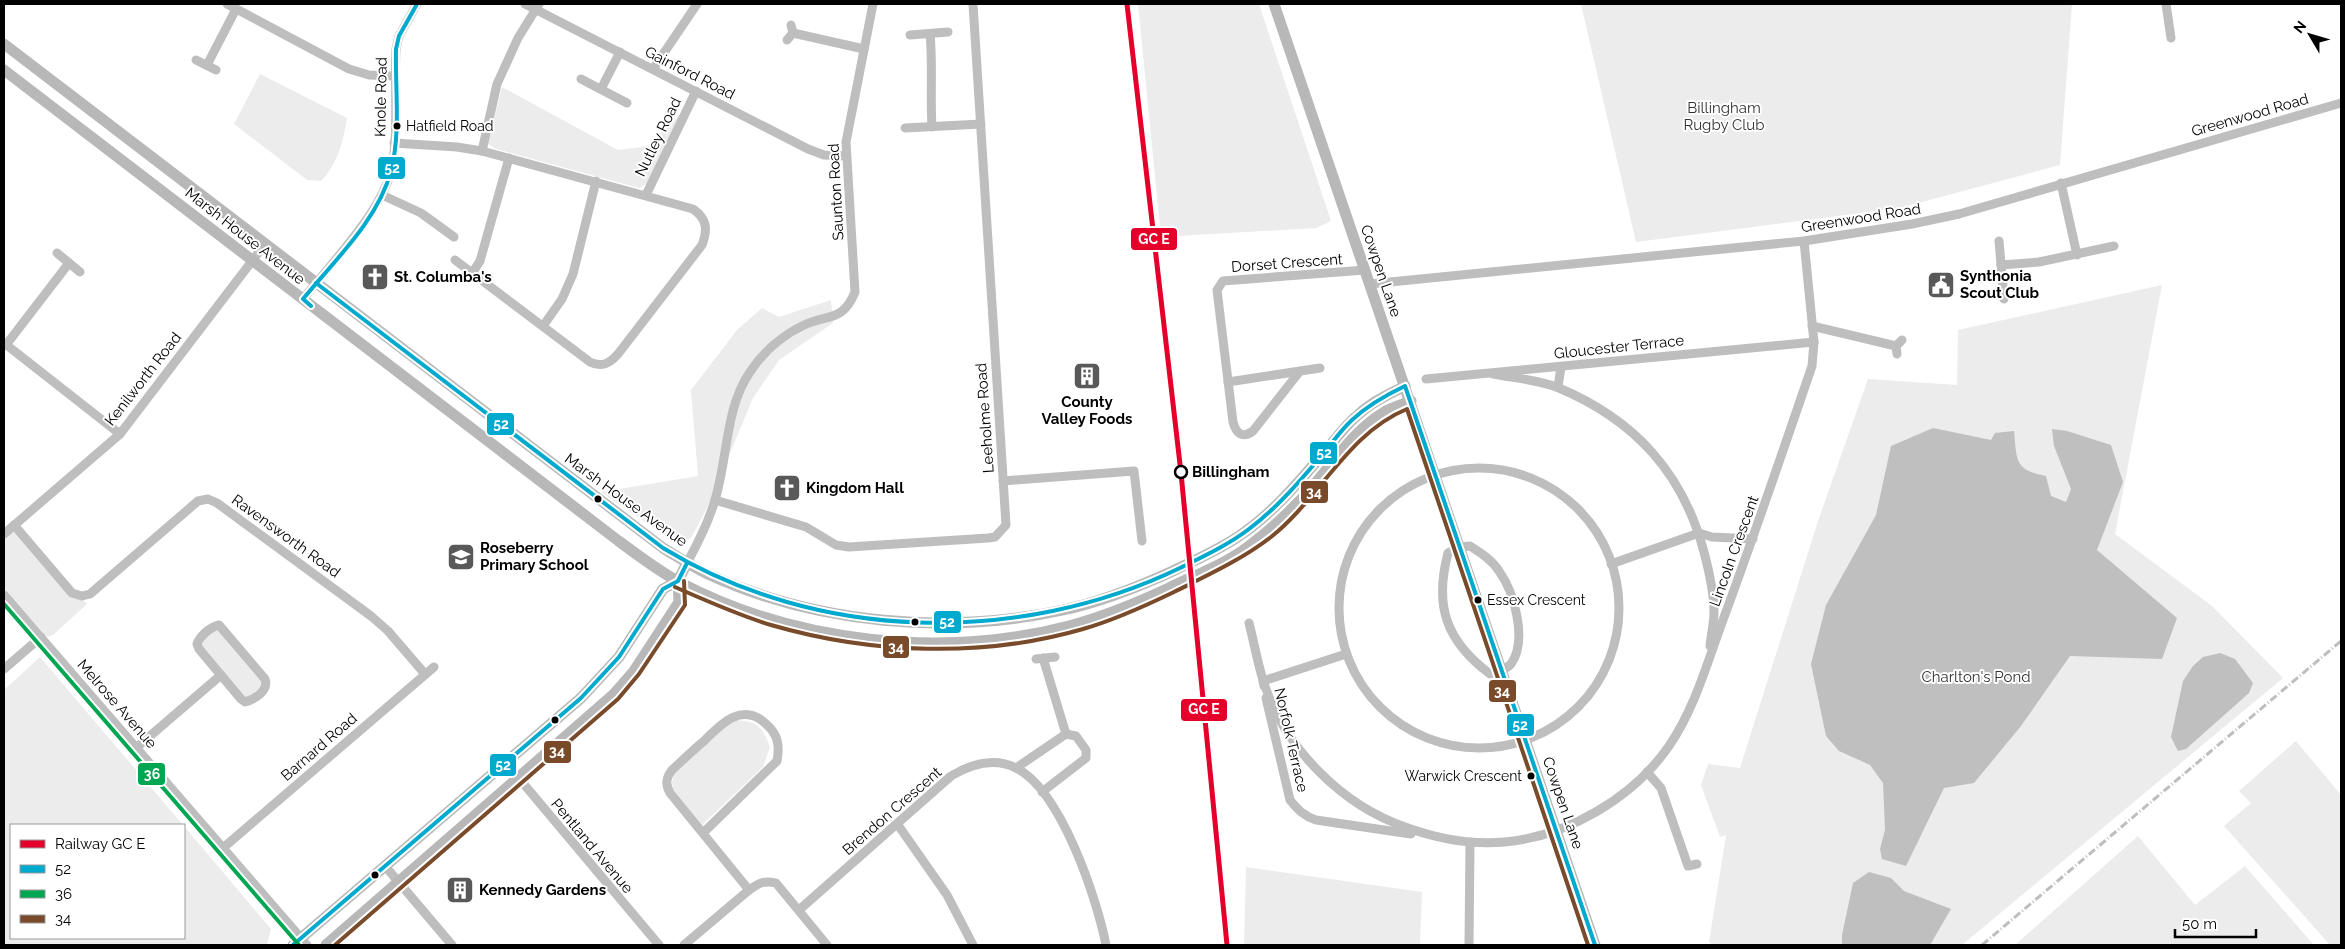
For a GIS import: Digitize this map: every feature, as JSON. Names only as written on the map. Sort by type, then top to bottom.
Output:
[{"type":"street","points":[[227,4],[349,69],[369,75],[394,76]]},
{"type":"street","name":"Knole Road","points":[[303,299],[382,195],[390,173],[394,143],[394,76],[398,36],[417,4]]},
{"type":"street","name":"Gainford Road","points":[[525,4],[538,6],[620,52],[808,149],[824,155],[846,156]]},
{"type":"street","points":[[653,69],[697,4]]},
{"type":"street","name":"Saunton Road","points":[[715,500],[734,408],[741,387],[750,371],[762,356],[782,338],[805,324],[838,315],[850,304],[854,292],[846,156],[847,132],[873,4]]},
{"type":"street","name":"Leeholme Road","points":[[715,500],[806,527],[821,537],[843,546],[988,538],[995,537],[1006,525],[973,4]]},
{"type":"street","name":"Cowpen Lane","points":[[1274,4],[1595,945]]},
{"type":"street","points":[[2169,4],[2171,38]]},
{"type":"street","points":[[482,151],[497,84],[518,38],[538,6]]},
{"type":"street","points":[[207,66],[236,9]]},
{"type":"street","points":[[910,35],[948,32]]},
{"type":"street","points":[[790,33],[864,50]]},
{"type":"street","points":[[930,34],[933,63],[930,85],[932,127]]},
{"type":"street","name":"Marsh House Avenue","points":[[4,44],[636,528],[709,575],[773,598],[830,612],[871,618],[942,623],[1025,617],[1064,610],[1112,596],[1153,580],[1215,550],[1239,536],[1267,514],[1360,413],[1381,398],[1405,386]]},
{"type":"street","points":[[601,89],[620,52]]},
{"type":"street","points":[[196,60],[216,70]]},
{"type":"street","name":"Marsh House Avenue","points":[[4,70],[616,539],[678,581],[703,594],[778,622],[827,633],[870,639],[901,642],[944,642],[998,638],[1068,626],[1103,616],[1154,595],[1246,548],[1276,525],[1367,424],[1387,410],[1411,401]]},
{"type":"street","points":[[581,79],[627,103]]},
{"type":"street","name":"Nutley Road","points":[[646,195],[696,91]]},
{"type":"street","name":"Greenwood Road","points":[[1370,284],[1804,241],[1931,220],[2341,103]]},
{"type":"street","points":[[905,128],[981,124]]},
{"type":"street","points":[[394,143],[457,147],[482,151],[596,181],[693,209],[701,215],[706,226],[706,235],[702,245],[618,354],[605,364],[595,365],[455,260]]},
{"type":"street","points":[[473,272],[480,261],[509,158]]},
{"type":"street","points":[[543,326],[568,287],[596,181]]},
{"type":"street","points":[[2061,184],[2077,254]]},
{"type":"street","points":[[382,195],[421,213],[454,237]]},
{"type":"street","name":"Lincoln Crescent","points":[[1557,830],[1596,812],[1622,795],[1647,772],[1668,747],[1689,712],[1753,539],[1812,366],[1814,342],[1804,241]]},
{"type":"street","points":[[1999,241],[2004,299]]},
{"type":"street","name":"Kenilworth Road","points":[[4,534],[120,434],[265,244]]},
{"type":"street","points":[[2001,265],[2039,262],[2114,246]]},
{"type":"street","points":[[57,254],[80,272]]},
{"type":"street","points":[[69,263],[5,344],[120,434]]},
{"type":"street","name":"Dorset Crescent","points":[[1300,371],[1248,435],[1242,435],[1236,431],[1233,422],[1217,290],[1223,281],[1365,270]]},
{"type":"street","points":[[1812,326],[1898,347]]},
{"type":"street","name":"Gloucester Terrace","points":[[1426,379],[1814,342]]},
{"type":"street","points":[[1558,387],[1561,367]]},
{"type":"street","points":[[1228,382],[1320,368]]},
{"type":"street","points":[[1493,374],[1558,387],[1595,406],[1625,425],[1656,455],[1682,492],[1699,532],[1710,575],[1714,612],[1709,658]]},
{"type":"street","points":[[1476,469],[1507,472],[1539,482],[1563,497],[1589,522],[1603,545],[1611,564],[1618,588],[1620,616],[1614,647],[1604,674],[1588,698],[1570,714],[1541,734],[1505,746],[1482,749],[1453,745],[1423,736],[1404,726],[1388,714],[1372,698],[1361,683],[1346,654],[1339,614],[1343,574],[1350,554],[1374,515],[1389,500],[1405,488],[1435,475],[1476,469]]},
{"type":"street","points":[[1003,481],[1134,471],[1142,541]]},
{"type":"street","name":"Ravensworth Road","points":[[14,525],[72,593],[82,596],[90,594],[198,501],[208,498],[217,502],[371,616],[388,631],[425,674]]},
{"type":"street","points":[[326,945],[594,713],[634,671],[679,602],[678,581],[688,563],[715,500]]},
{"type":"street","points":[[1611,564],[1699,532],[1712,537],[1753,539]]},
{"type":"street","points":[[1470,546],[1484,555],[1499,571],[1514,599],[1518,628],[1516,650],[1511,664],[1502,671],[1490,674],[1473,661],[1450,630],[1442,605],[1442,577],[1448,553],[1460,547],[1470,546]]},
{"type":"street","points":[[300,943],[385,866],[574,704],[604,675],[638,630],[663,589],[678,581]]},
{"type":"street","name":"Melrose Avenue","points":[[4,595],[223,848],[300,943]]},
{"type":"street","points":[[942,623],[944,642]]},
{"type":"street","points":[[1249,623],[1263,681],[1275,710],[1295,744],[1330,782],[1378,815],[1401,826],[1433,837],[1470,842],[1504,842],[1557,830]]},
{"type":"street","points":[[214,626],[219,626],[266,679],[267,684],[258,695],[245,702],[221,675],[197,644],[199,639],[214,626]]},
{"type":"street","points":[[4,669],[41,637]]},
{"type":"street","name":"Norfolk Terrace","points":[[1346,654],[1263,681],[1290,800],[1307,817],[1316,820],[1433,837]]},
{"type":"street","points":[[1055,657],[1039,659],[1066,734]]},
{"type":"street","name":"Barnard Road","points":[[223,848],[434,667]]},
{"type":"street","points":[[136,748],[221,675]]},
{"type":"street","points":[[703,833],[777,761],[780,746],[778,739],[770,727],[760,718],[741,714],[727,719],[668,775],[666,787],[670,793],[749,890]]},
{"type":"street","points":[[1016,768],[1066,734],[1076,736],[1086,750],[1086,758],[1042,792]]},
{"type":"street","name":"Pentland Avenue","points":[[506,763],[659,945]]},
{"type":"street","name":"Brendon Crescent","points":[[799,910],[952,776],[978,763],[1006,764],[1016,768],[1032,779],[1069,836],[1088,878],[1106,945]]},
{"type":"street","points":[[1647,772],[1661,788],[1688,866],[1697,864]]},
{"type":"street","points":[[898,825],[947,895],[973,945]]},
{"type":"street","points":[[1469,945],[1470,842]]},
{"type":"street","points":[[385,866],[452,945]]},
{"type":"street","points":[[684,945],[760,882],[776,883],[826,945]]},
{"type":"green space","points":[[1138,4],[1259,4],[1331,221],[1316,228],[1161,237]]},
{"type":"green space","name":"Billingham Rugby Club","points":[[1581,4],[2072,4],[2060,165],[1900,208],[1636,242]]},
{"type":"green space","points":[[260,74],[347,118],[339,152],[332,167],[321,181],[307,180],[234,124]]},
{"type":"green space","points":[[502,87],[618,150],[648,146],[683,112],[648,183],[639,188],[496,149],[488,144]]},
{"type":"green space","name":"Charlton's Pond","points":[[2162,285],[2115,534],[2212,606],[2283,678],[1962,945],[1713,945],[1709,942],[1726,835],[1720,837],[1701,785],[1708,764],[1740,768],[1818,521],[1868,379],[1957,385],[1958,330]]},
{"type":"green space","points":[[831,300],[833,323],[779,360],[753,398],[708,506],[691,538],[679,545],[601,492],[698,476],[691,390],[737,330],[762,308],[779,317]]},
{"type":"green space","points":[[13,530],[87,604],[53,635],[47,637],[4,589],[4,539]]},
{"type":"green space","points":[[219,625],[267,684],[243,701],[197,644]]},
{"type":"green space","points":[[40,657],[182,824],[10,824],[10,939],[185,939],[185,827],[271,929],[267,945],[4,945],[4,690]]},
{"type":"green space","points":[[730,720],[746,721],[756,725],[760,728],[770,747],[763,767],[700,827],[675,799],[672,782],[676,769]]},
{"type":"green space","points":[[2296,741],[2341,795],[2341,945],[2330,945],[2224,826],[2251,803],[2239,791]]},
{"type":"green space","points":[[2138,836],[2195,905],[2245,866],[2314,945],[2015,945]]},
{"type":"green space","points":[[1246,867],[1422,892],[1420,945],[1244,945]]},
{"type":"shaded area","name":"Charlton's Pond","points":[[1933,428],[1991,440],[1995,433],[2014,431],[2019,462],[2028,471],[2046,476],[2051,496],[2066,502],[2071,489],[2054,446],[2052,429],[2067,431],[2111,445],[2123,482],[2097,550],[2177,618],[2162,659],[2070,656],[2021,726],[1974,783],[1944,788],[1906,866],[1882,859],[1880,849],[1885,830],[1883,783],[1870,765],[1839,751],[1826,736],[1811,664],[1826,605],[1876,515],[1891,446]]},
{"type":"shaded area","points":[[2220,653],[2235,659],[2253,683],[2249,693],[2186,749],[2178,751],[2171,737],[2183,681],[2193,666],[2203,657]]},
{"type":"shaded area","points":[[1869,872],[1891,878],[1904,891],[1951,909],[1930,945],[1842,945],[1842,935],[1853,883]]},
{"type":"railway","points":[[1982,945],[2341,641]]},
{"type":"transit line","name":"52","points":[[311,306],[303,299],[366,223],[385,189],[391,171],[396,141],[396,49],[399,36],[417,4]]},
{"type":"transit line","points":[[1127,4],[1181,473],[1227,945]]},
{"type":"transit line","name":"52","points":[[316,283],[663,548],[723,579],[786,602],[852,616],[918,623],[986,621],[1053,611],[1118,593],[1207,555],[1241,535],[1279,503],[1352,420],[1377,401],[1405,386],[1595,945]]},
{"type":"transit line","name":"34","points":[[675,587],[771,625],[809,635],[887,647],[927,649],[1006,645],[1083,629],[1130,612],[1163,597],[1248,553],[1271,537],[1288,521],[1305,504],[1335,467],[1368,434],[1386,420],[1407,409],[1588,945]]},
{"type":"transit line","name":"52","points":[[293,945],[581,698],[619,657],[663,589],[678,581],[687,563]]},
{"type":"transit line","name":"34","points":[[335,945],[618,699],[639,674],[685,605],[684,581]]},
{"type":"transit line","name":"36","points":[[4,604],[299,945]]},
{"type":"place","name":"Hatfield Road","points":[[397,126]]},
{"type":"place","name":"St. Columba's","points":[[375,277]]},
{"type":"place","name":"Synthonia Scout Club","points":[[1941,285]]},
{"type":"place","name":"County Valley Foods","points":[[1087,376]]},
{"type":"place","name":"Billingham","points":[[1181,472]]},
{"type":"place","name":"Kingdom Hall","points":[[787,488]]},
{"type":"place","name":"Roseberry Primary School","points":[[461,557]]},
{"type":"place","name":"Essex Crescent","points":[[1478,600]]},
{"type":"place","name":"Warwick Crescent","points":[[1531,776]]},
{"type":"place","name":"Kennedy Gardens","points":[[460,890]]}]
